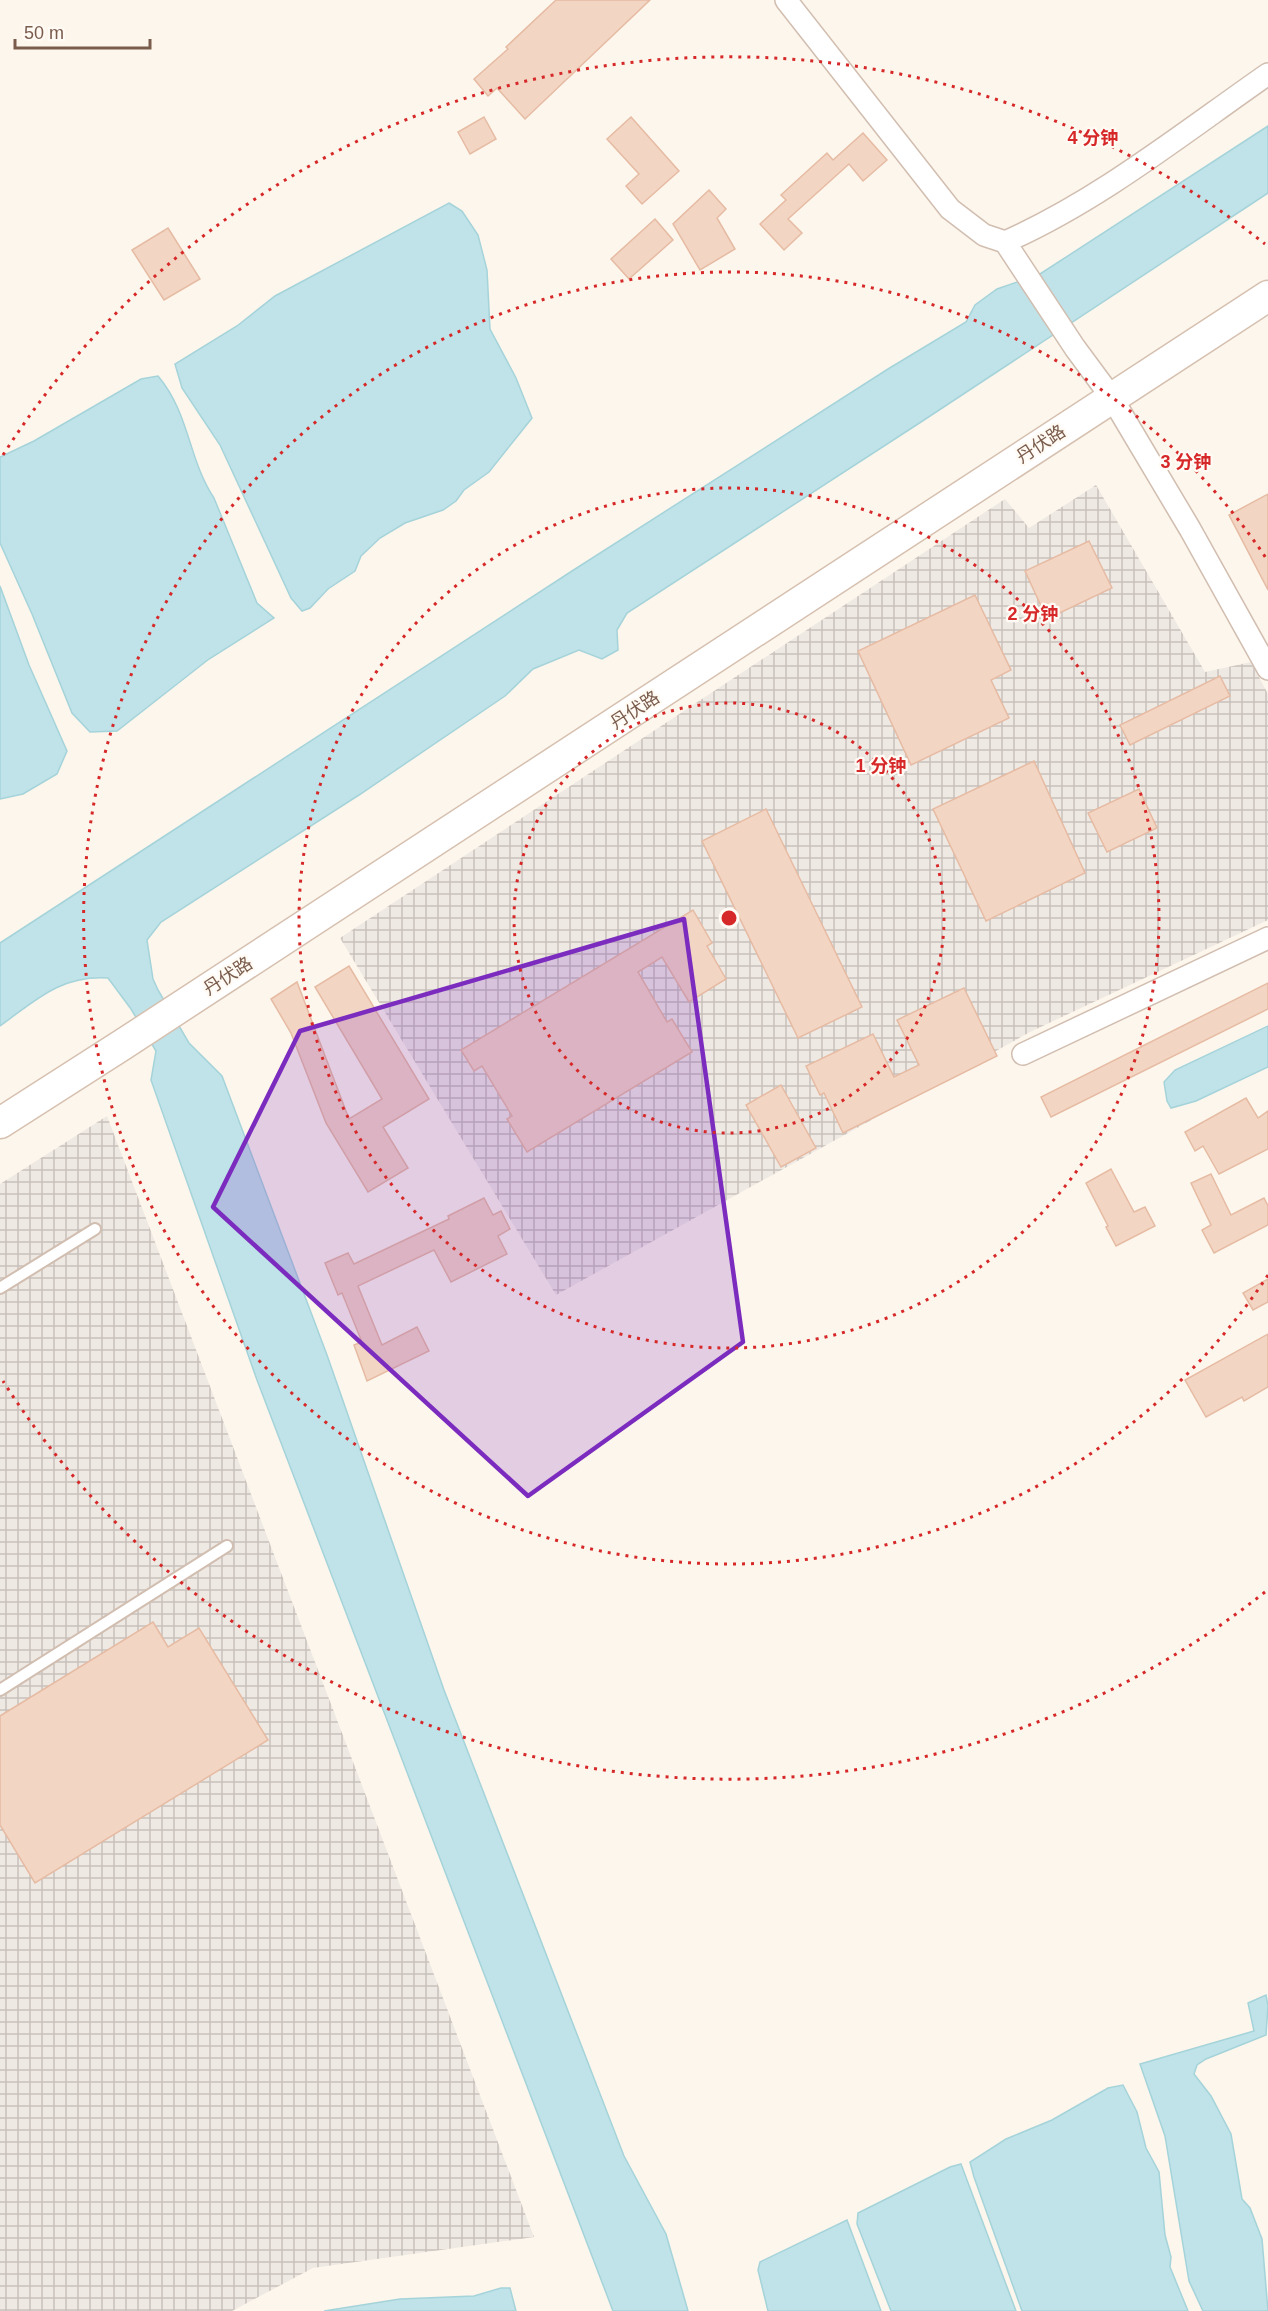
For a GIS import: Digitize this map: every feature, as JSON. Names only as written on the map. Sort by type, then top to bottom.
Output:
[{"type":"main road","name":"丹伏路","points":[[0,1123],[205,992],[1268,296]]},
{"type":"street","points":[[786,0],[950,209],[984,235],[1005,242],[1075,348],[1112,398],[1190,528],[1268,669]]},
{"type":"street","points":[[1005,242],[1060,216],[1102,190],[1268,74]]},
{"type":"street","points":[[1023,1054],[1268,938]]},
{"type":"lane","points":[[0,1288],[95,1228]]},
{"type":"lane","points":[[0,1690],[227,1546]]},
{"type":"highlighted area","points":[[684,919],[743,1342],[528,1496],[213,1207],[300,1031]]},
{"type":"shaded area","points":[[1096,485],[1205,672],[1251,662],[1268,694],[1268,920],[1030,1032],[556,1295],[340,938],[1005,499],[1029,528]]},
{"type":"shaded area","points":[[107,1116],[534,2237],[313,2268],[232,2311],[0,2311],[0,1184]]},
{"type":"water","points":[[1268,126],[1268,193],[627,613],[617,630],[618,650],[602,659],[579,650],[533,669],[505,696],[359,795],[161,922],[147,940],[153,979],[158,990],[189,1043],[222,1076],[327,1355],[444,1690],[624,2156],[666,2234],[688,2311],[613,2311],[257,1380],[151,1080],[156,1051],[131,1009],[108,978],[91,978],[63,985],[50,991],[0,1026],[0,943],[572,571],[888,369],[966,322],[975,305],[997,289],[1040,274]]},
{"type":"water","points":[[449,203],[462,211],[478,235],[487,270],[490,329],[516,378],[532,418],[489,472],[464,490],[456,501],[443,510],[405,523],[380,538],[361,556],[355,571],[328,589],[310,608],[302,611],[291,598],[220,445],[182,388],[175,364],[237,326],[275,296]]},
{"type":"water","points":[[158,376],[177,406],[205,483],[214,498],[257,603],[274,618],[209,659],[117,731],[90,732],[72,713],[0,543],[0,457],[34,441],[141,379]]},
{"type":"water","points":[[0,586],[29,665],[67,751],[57,774],[23,794],[0,799]]},
{"type":"water","points":[[1268,1026],[1268,1067],[1196,1101],[1171,1108],[1167,1101],[1164,1082],[1175,1070]]},
{"type":"water","points":[[1266,1995],[1268,2006],[1266,2035],[1206,2059],[1197,2065],[1194,2074],[1211,2096],[1231,2134],[1242,2199],[1250,2208],[1262,2239],[1268,2311],[1203,2311],[1189,2281],[1165,2136],[1140,2064],[1254,2031],[1248,2003]]},
{"type":"water","points":[[1123,2085],[1137,2112],[1146,2148],[1159,2172],[1165,2235],[1171,2257],[1170,2267],[1188,2311],[1022,2311],[970,2162],[1006,2139],[1052,2120],[1108,2088]]},
{"type":"water","points":[[961,2164],[1016,2311],[891,2311],[857,2224],[858,2213],[950,2167]]},
{"type":"water","points":[[847,2220],[881,2311],[768,2311],[758,2270],[760,2262]]},
{"type":"water","points":[[501,2288],[510,2288],[516,2311],[324,2311],[400,2299],[474,2296]]},
{"type":"building","points":[[556,0],[650,0],[525,119],[497,88],[488,96],[474,79],[508,49],[506,47]]},
{"type":"building","points":[[484,117],[496,139],[470,154],[458,132]]},
{"type":"building","points":[[631,117],[679,171],[642,204],[626,186],[639,174],[607,139]]},
{"type":"building","points":[[863,133],[887,160],[863,181],[849,164],[788,219],[802,233],[784,250],[760,224],[786,200],[781,195],[827,153],[833,160]]},
{"type":"building","points":[[709,190],[726,209],[717,218],[735,249],[700,270],[673,224]]},
{"type":"building","points":[[655,219],[673,240],[629,279],[611,259]]},
{"type":"building","points":[[168,228],[200,279],[164,300],[132,250]]},
{"type":"building","points":[[1268,494],[1268,590],[1229,515]]},
{"type":"building","points":[[1089,541],[1112,588],[1047,619],[1025,571]]},
{"type":"building","points":[[975,595],[1011,670],[991,680],[1009,718],[911,765],[858,651]]},
{"type":"building","points":[[1220,676],[1230,696],[1130,745],[1120,725]]},
{"type":"building","points":[[1034,761],[1085,873],[986,921],[933,809]]},
{"type":"building","points":[[1139,789],[1157,828],[1107,852],[1088,813]]},
{"type":"building","points":[[766,809],[862,1007],[798,1038],[702,841]]},
{"type":"building","points":[[693,910],[712,943],[707,946],[726,979],[689,1002],[662,957],[638,972],[667,1022],[672,1019],[692,1052],[527,1152],[507,1119],[512,1116],[482,1066],[474,1071],[461,1050]]},
{"type":"building","points":[[349,966],[429,1099],[383,1127],[408,1168],[368,1192],[326,1123],[291,1033],[271,999],[297,982],[349,1119],[382,1099],[315,987]]},
{"type":"building","points":[[1268,983],[1268,1009],[1051,1117],[1041,1097]]},
{"type":"building","points":[[964,988],[997,1056],[843,1133],[824,1093],[820,1095],[806,1066],[873,1034],[894,1077],[919,1065],[897,1020]]},
{"type":"building","points":[[781,1085],[816,1148],[781,1167],[746,1105]]},
{"type":"building","points":[[1246,1098],[1258,1118],[1268,1111],[1268,1149],[1219,1174],[1203,1146],[1195,1151],[1185,1132]]},
{"type":"building","points":[[1111,1169],[1134,1212],[1145,1207],[1155,1226],[1116,1246],[1086,1183]]},
{"type":"building","points":[[1211,1174],[1231,1215],[1264,1198],[1268,1206],[1268,1225],[1214,1253],[1202,1230],[1211,1225],[1191,1183]]},
{"type":"building","points":[[484,1198],[493,1215],[501,1211],[510,1229],[498,1236],[507,1254],[451,1282],[434,1250],[358,1286],[382,1345],[417,1327],[429,1351],[367,1381],[354,1345],[362,1342],[342,1293],[338,1295],[325,1263],[348,1253],[354,1264],[449,1219],[448,1216]]},
{"type":"building","points":[[1268,1279],[1268,1302],[1253,1310],[1243,1293]]},
{"type":"building","points":[[1268,1334],[1268,1387],[1244,1401],[1242,1397],[1206,1417],[1185,1380]]},
{"type":"building","points":[[153,1622],[168,1647],[199,1628],[268,1740],[35,1883],[0,1825],[0,1716]]}]
